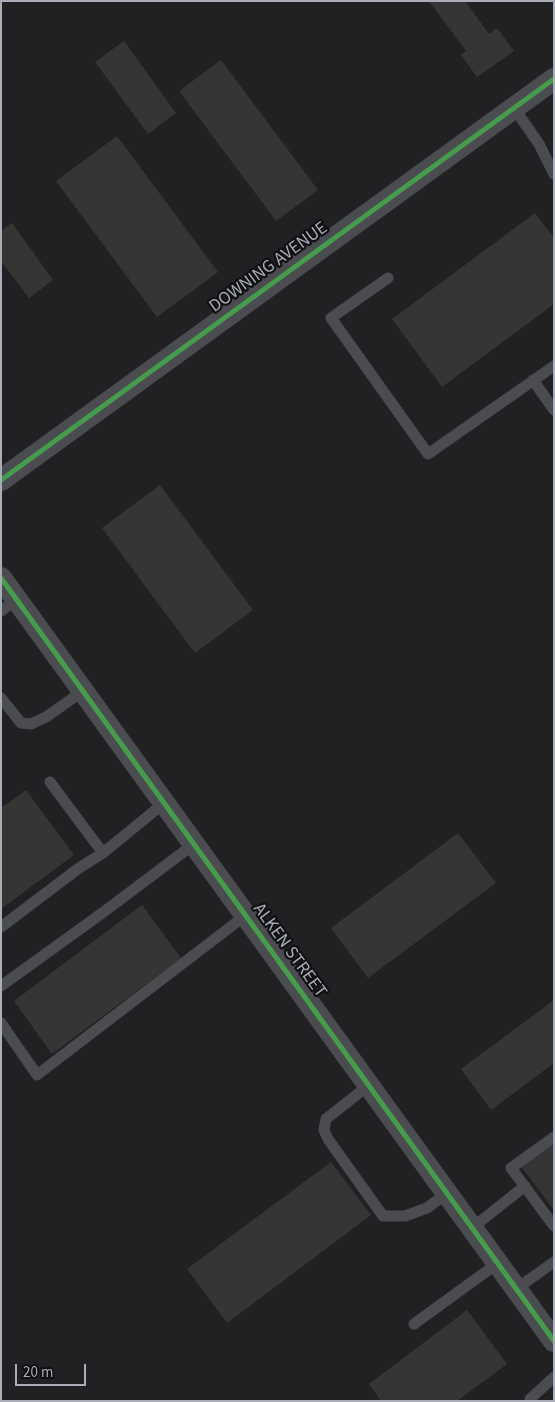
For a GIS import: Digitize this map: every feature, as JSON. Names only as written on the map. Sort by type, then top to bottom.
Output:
[{"type":"street","name":"DOWNING AVENUE","points":[[1,480],[554,79]]},
{"type":"street","name":"ALKEN STREET","points":[[1,578],[9,605],[83,690],[554,1341]]},
{"type":"lane","points":[[514,108],[539,144],[554,174]]},
{"type":"lane","points":[[388,278],[331,318],[428,454],[554,366]]},
{"type":"lane","points":[[532,380],[554,410]]},
{"type":"lane","points":[[1,698],[21,723],[31,724],[46,717],[83,690]]},
{"type":"lane","points":[[50,782],[103,853]]},
{"type":"lane","points":[[1,927],[79,868],[103,853],[164,803]]},
{"type":"lane","points":[[1,986],[194,844]]},
{"type":"lane","points":[[1,1023],[38,1075],[246,915]]},
{"type":"lane","points":[[369,1085],[326,1119],[324,1130],[328,1140],[383,1216],[405,1216],[427,1208],[447,1193]]},
{"type":"lane","points":[[554,1137],[511,1168],[554,1226]]},
{"type":"lane","points":[[472,1228],[525,1186]]},
{"type":"lane","points":[[516,1289],[554,1262]]},
{"type":"lane","points":[[414,1324],[498,1263]]},
{"type":"lane","points":[[530,1401],[554,1377]]},
{"type":"shaded area","points":[[1,1],[554,1],[554,1401],[1,1401]]},
{"type":"building","points":[[429,1],[465,1],[489,34],[497,28],[514,51],[477,77],[461,55],[466,51]]},
{"type":"building","points":[[124,41],[176,113],[148,134],[95,62]]},
{"type":"building","points":[[221,60],[318,190],[276,221],[179,91]]},
{"type":"building","points":[[117,136],[218,272],[157,317],[56,181]]},
{"type":"building","points":[[535,213],[554,238],[554,304],[442,387],[392,319]]},
{"type":"building","points":[[12,223],[53,280],[29,298],[1,261],[1,231]]},
{"type":"building","points":[[160,485],[253,610],[195,653],[102,528]]},
{"type":"building","points":[[26,790],[74,855],[1,909],[1,808]]},
{"type":"building","points":[[458,833],[496,883],[368,978],[331,928]]},
{"type":"building","points":[[142,905],[181,958],[52,1054],[14,1001]]},
{"type":"building","points":[[554,1000],[554,1063],[491,1110],[461,1069]]},
{"type":"building","points":[[554,1140],[554,1210],[520,1165]]},
{"type":"building","points":[[331,1162],[371,1215],[227,1323],[187,1269]]},
{"type":"building","points":[[467,1310],[507,1364],[457,1401],[381,1401],[369,1384]]},
{"type":"cycle path","points":[[1,480],[554,79]]},
{"type":"cycle path","points":[[1,578],[554,1341]]}]
